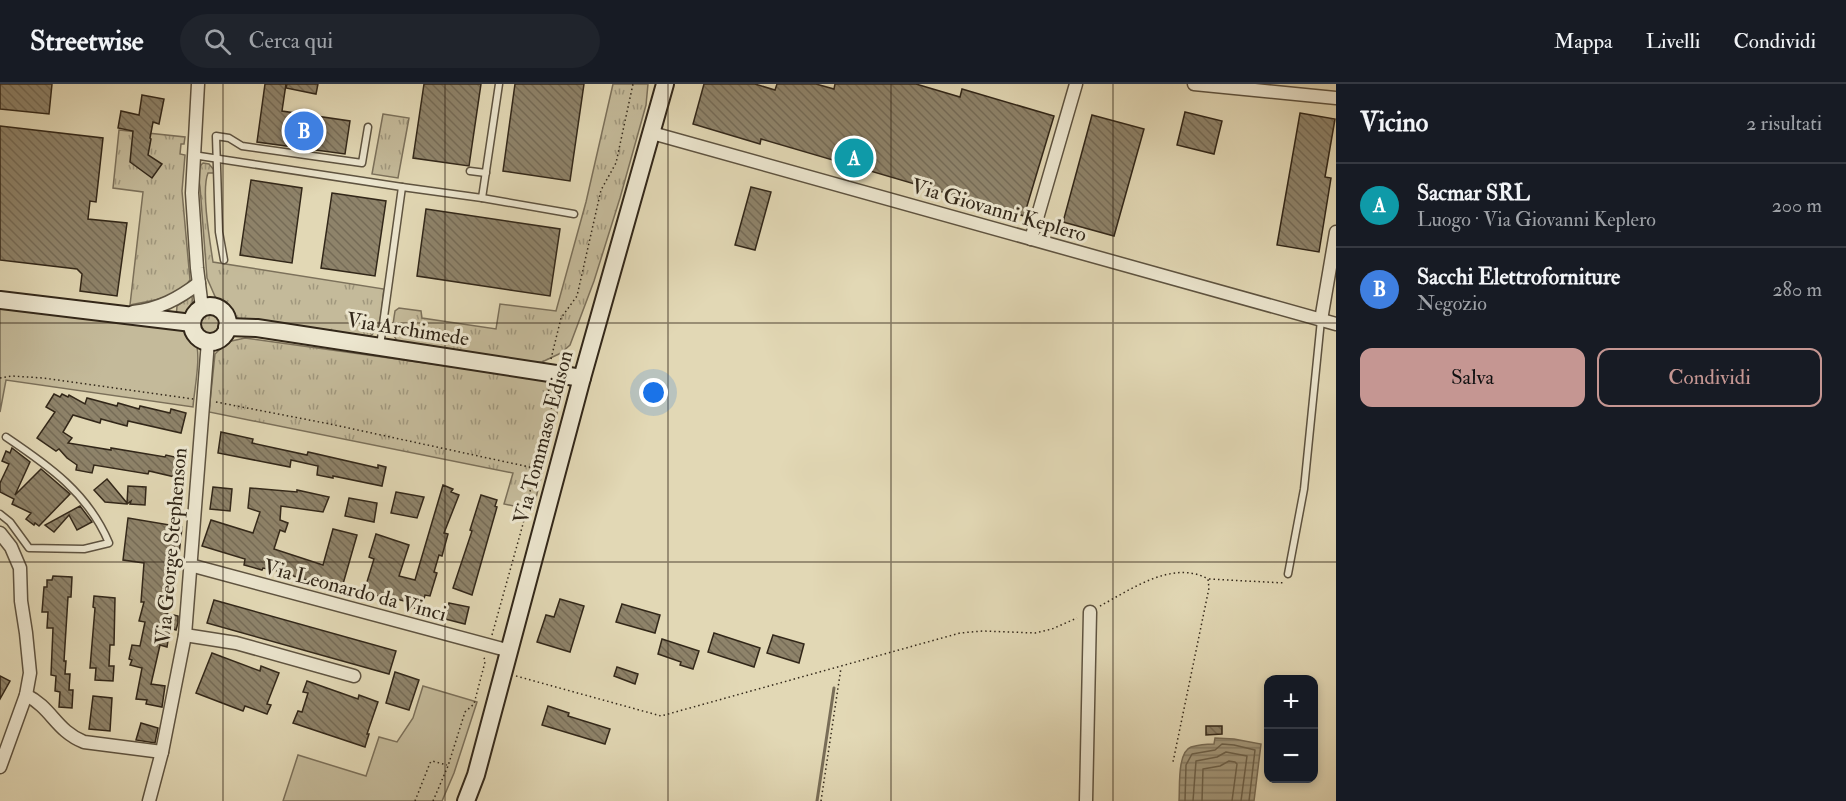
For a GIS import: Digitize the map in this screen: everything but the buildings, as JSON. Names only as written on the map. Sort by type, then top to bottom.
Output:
[{"type":"street","points":[[198,84],[192,193],[202,308]]},
{"type":"street","name":"Via Tommaso Edison","points":[[455,801],[467,772],[505,650],[654,84]]},
{"type":"street","name":"Via Tommaso Edison","points":[[577,377],[665,84]]},
{"type":"street","points":[[1031,239],[1076,84]]},
{"type":"street","points":[[1194,84],[1282,88],[1336,98]]},
{"type":"street","name":"Via Giovanni Keplero","points":[[652,133],[1336,324]]},
{"type":"street","points":[[1321,320],[1336,232]]},
{"type":"street","points":[[118,314],[162,306],[182,297],[199,283]]},
{"type":"street","points":[[0,300],[192,323]]},
{"type":"street","points":[[213,306],[226,316],[228,327],[218,339],[203,340],[195,333],[192,323],[195,314],[202,308],[213,306]]},
{"type":"street","name":"Via Archimede","points":[[228,327],[257,328],[577,377]]},
{"type":"street","name":"Via George Stephenson","points":[[150,801],[185,635],[208,341]]},
{"type":"street","points":[[0,533],[11,547],[20,568],[21,601],[26,633],[31,645],[34,674],[29,697],[0,767]]},
{"type":"street","name":"Via Leonardo da Vinci","points":[[190,565],[505,650]]},
{"type":"street","points":[[1086,801],[1090,612]]},
{"type":"street","points":[[185,635],[236,644],[354,676]]},
{"type":"street","name":"Via Tommaso Edison","points":[[465,801],[476,775],[505,673],[505,650]]},
{"type":"street","points":[[29,697],[41,703],[58,724],[74,738],[84,742],[162,752]]},
{"type":"lane","points":[[482,198],[499,84]]},
{"type":"lane","points":[[224,260],[219,232],[216,136],[229,138],[242,146],[362,164],[368,127]]},
{"type":"lane","points":[[193,155],[574,214]]},
{"type":"lane","points":[[470,171],[486,173]]},
{"type":"lane","points":[[380,347],[402,187]]},
{"type":"lane","points":[[1288,574],[1304,489],[1321,320]]},
{"type":"lane","points":[[0,514],[10,522],[29,548],[84,549],[109,543],[102,527],[82,498],[47,464],[6,437]]},
{"type":"path","points":[[434,801],[465,712],[474,704],[476,697],[485,662],[480,649],[493,634],[552,406],[547,383],[561,318],[577,296],[601,190],[616,163],[633,84]]},
{"type":"path","points":[[0,378],[12,376],[43,378],[204,400],[330,424],[535,468]]},
{"type":"path","points":[[505,673],[661,716],[960,633],[983,631],[1023,633],[1052,629],[1090,612],[1142,583],[1167,575],[1182,573],[1208,579],[1287,583],[1288,574]]},
{"type":"path","points":[[1173,762],[1209,588],[1208,579]]},
{"type":"path","points":[[821,801],[841,666]]},
{"type":"path","points":[[416,801],[430,763],[432,761],[448,766]]},
{"type":"green space","points":[[613,84],[648,84],[646,105],[594,281],[570,345],[561,353],[542,362],[523,363],[402,345],[398,342],[393,330],[393,321],[395,311],[399,308],[421,311],[422,318],[496,329],[500,304],[556,311],[586,202]]},
{"type":"green space","points":[[383,114],[409,118],[398,178],[372,174]]},
{"type":"green space","points":[[119,130],[185,137],[184,144],[181,144],[180,154],[185,155],[182,191],[190,280],[179,291],[171,295],[130,305],[143,192],[113,188]]},
{"type":"green space","points":[[203,163],[209,164],[214,170],[214,173],[208,173],[205,191],[213,262],[384,289],[378,326],[370,337],[363,340],[241,322],[217,301],[207,278],[197,169]]},
{"type":"green space","points":[[192,296],[190,311],[176,319],[177,306]]},
{"type":"green space","points":[[0,302],[183,329],[192,336],[197,346],[198,363],[193,407],[6,380],[0,412]]},
{"type":"green space","points":[[210,315],[216,318],[219,324],[216,330],[210,333],[204,330],[201,324],[204,318]]},
{"type":"green space","points":[[245,338],[550,382],[559,391],[559,405],[533,510],[504,504],[513,473],[209,412],[215,354],[227,342]]},
{"type":"green space","points":[[423,686],[477,702],[454,773],[442,801],[283,801],[298,755],[366,776],[379,737],[397,742],[413,718]]},
{"type":"water","points":[[1215,738],[1261,744],[1254,801],[1179,801],[1183,756],[1191,747],[1214,744]]},
{"type":"waterway","points":[[817,801],[834,688]]},
{"type":"place","name":"Sacchi Elettroforniture","points":[[304,131]]},
{"type":"place","name":"Sacmar SRL","points":[[854,158]]}]
